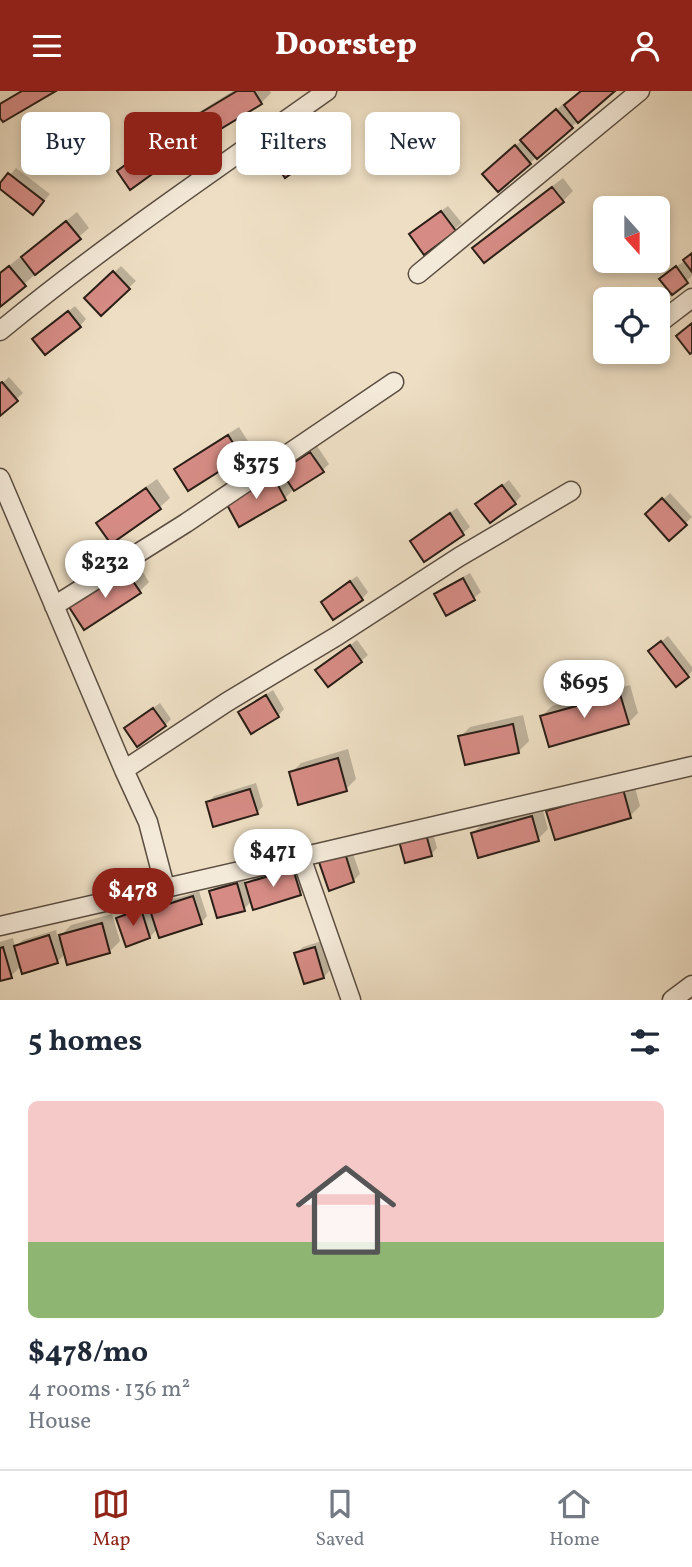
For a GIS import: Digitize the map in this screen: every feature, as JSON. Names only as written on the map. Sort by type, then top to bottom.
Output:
[{"type":"street","points":[[0,331],[169,202],[327,91]]},
{"type":"street","points":[[418,274],[640,91]]},
{"type":"street","points":[[670,315],[692,298]]},
{"type":"street","points":[[54,606],[186,523],[394,382]]},
{"type":"street","points":[[0,478],[148,822],[165,887]]},
{"type":"street","points":[[124,770],[227,702],[337,636],[459,557],[571,491]]},
{"type":"street","points":[[0,926],[691,769]]},
{"type":"street","points":[[301,857],[351,1000]]},
{"type":"street","points":[[672,1000],[692,985]]},
{"type":"building","points":[[22,91],[56,91],[3,122],[0,118],[0,104]]},
{"type":"building","points":[[237,91],[254,91],[262,104],[249,112],[236,112],[236,120],[222,128],[222,112],[202,112]]},
{"type":"building","points":[[581,91],[615,91],[578,123],[564,105]]},
{"type":"building","points":[[556,109],[573,128],[537,159],[520,140]]},
{"type":"building","points":[[515,145],[531,164],[498,192],[482,174]]},
{"type":"building","points":[[124,166],[124,175],[151,175],[130,190],[117,171]]},
{"type":"building","points":[[8,173],[44,201],[33,215],[0,189],[0,183]]},
{"type":"building","points":[[552,187],[564,202],[484,263],[472,248]]},
{"type":"building","points":[[441,211],[456,231],[424,255],[409,234]]},
{"type":"building","points":[[66,221],[81,239],[35,275],[21,257]]},
{"type":"building","points":[[692,253],[692,272],[683,260]]},
{"type":"building","points":[[9,266],[26,286],[0,307],[0,273]]},
{"type":"building","points":[[676,266],[688,283],[672,295],[670,287],[666,287],[659,279]]},
{"type":"building","points":[[113,271],[130,289],[101,316],[84,298]]},
{"type":"building","points":[[68,311],[81,327],[45,355],[32,339]]},
{"type":"building","points":[[692,323],[692,353],[690,354],[676,336]]},
{"type":"building","points":[[2,382],[18,401],[0,416],[0,383]]},
{"type":"building","points":[[228,435],[242,457],[188,491],[174,469]]},
{"type":"building","points":[[310,452],[324,472],[294,491],[281,471]]},
{"type":"building","points":[[273,476],[286,500],[239,527],[226,503]]},
{"type":"building","points":[[502,485],[516,504],[490,523],[475,504]]},
{"type":"building","points":[[146,488],[161,509],[111,544],[96,523]]},
{"type":"building","points":[[662,498],[687,525],[669,541],[645,514]]},
{"type":"building","points":[[450,513],[464,535],[424,562],[410,541]]},
{"type":"building","points":[[126,571],[141,593],[84,630],[69,607]]},
{"type":"building","points":[[463,578],[475,600],[446,616],[434,594]]},
{"type":"building","points":[[350,581],[363,600],[333,620],[321,602]]},
{"type":"building","points":[[661,641],[689,677],[676,687],[648,651]]},
{"type":"building","points":[[350,645],[362,662],[328,687],[315,670]]},
{"type":"building","points":[[620,694],[629,724],[549,747],[540,716]]},
{"type":"building","points":[[266,695],[279,717],[251,734],[238,712]]},
{"type":"building","points":[[153,708],[166,726],[137,747],[124,728]]},
{"type":"building","points":[[513,724],[519,753],[465,765],[458,736]]},
{"type":"building","points":[[338,758],[347,791],[298,805],[289,772]]},
{"type":"building","points":[[250,789],[258,814],[213,827],[206,802]]},
{"type":"building","points":[[623,789],[631,818],[555,840],[546,811]]},
{"type":"building","points":[[532,816],[539,841],[478,858],[471,833]]},
{"type":"building","points":[[426,834],[432,856],[405,863],[399,841]]},
{"type":"building","points":[[345,853],[354,882],[329,891],[319,862]]},
{"type":"building","points":[[293,869],[301,895],[253,910],[245,883]]},
{"type":"building","points":[[237,883],[245,911],[217,918],[209,891]]},
{"type":"building","points":[[193,896],[202,924],[159,938],[150,910]]},
{"type":"building","points":[[141,909],[150,938],[126,947],[116,918]]},
{"type":"building","points":[[102,923],[110,953],[67,965],[59,935]]},
{"type":"building","points":[[49,935],[58,963],[22,974],[14,946]]},
{"type":"building","points":[[3,947],[12,978],[0,981],[0,948]]},
{"type":"building","points":[[315,947],[324,978],[304,984],[294,953]]}]
